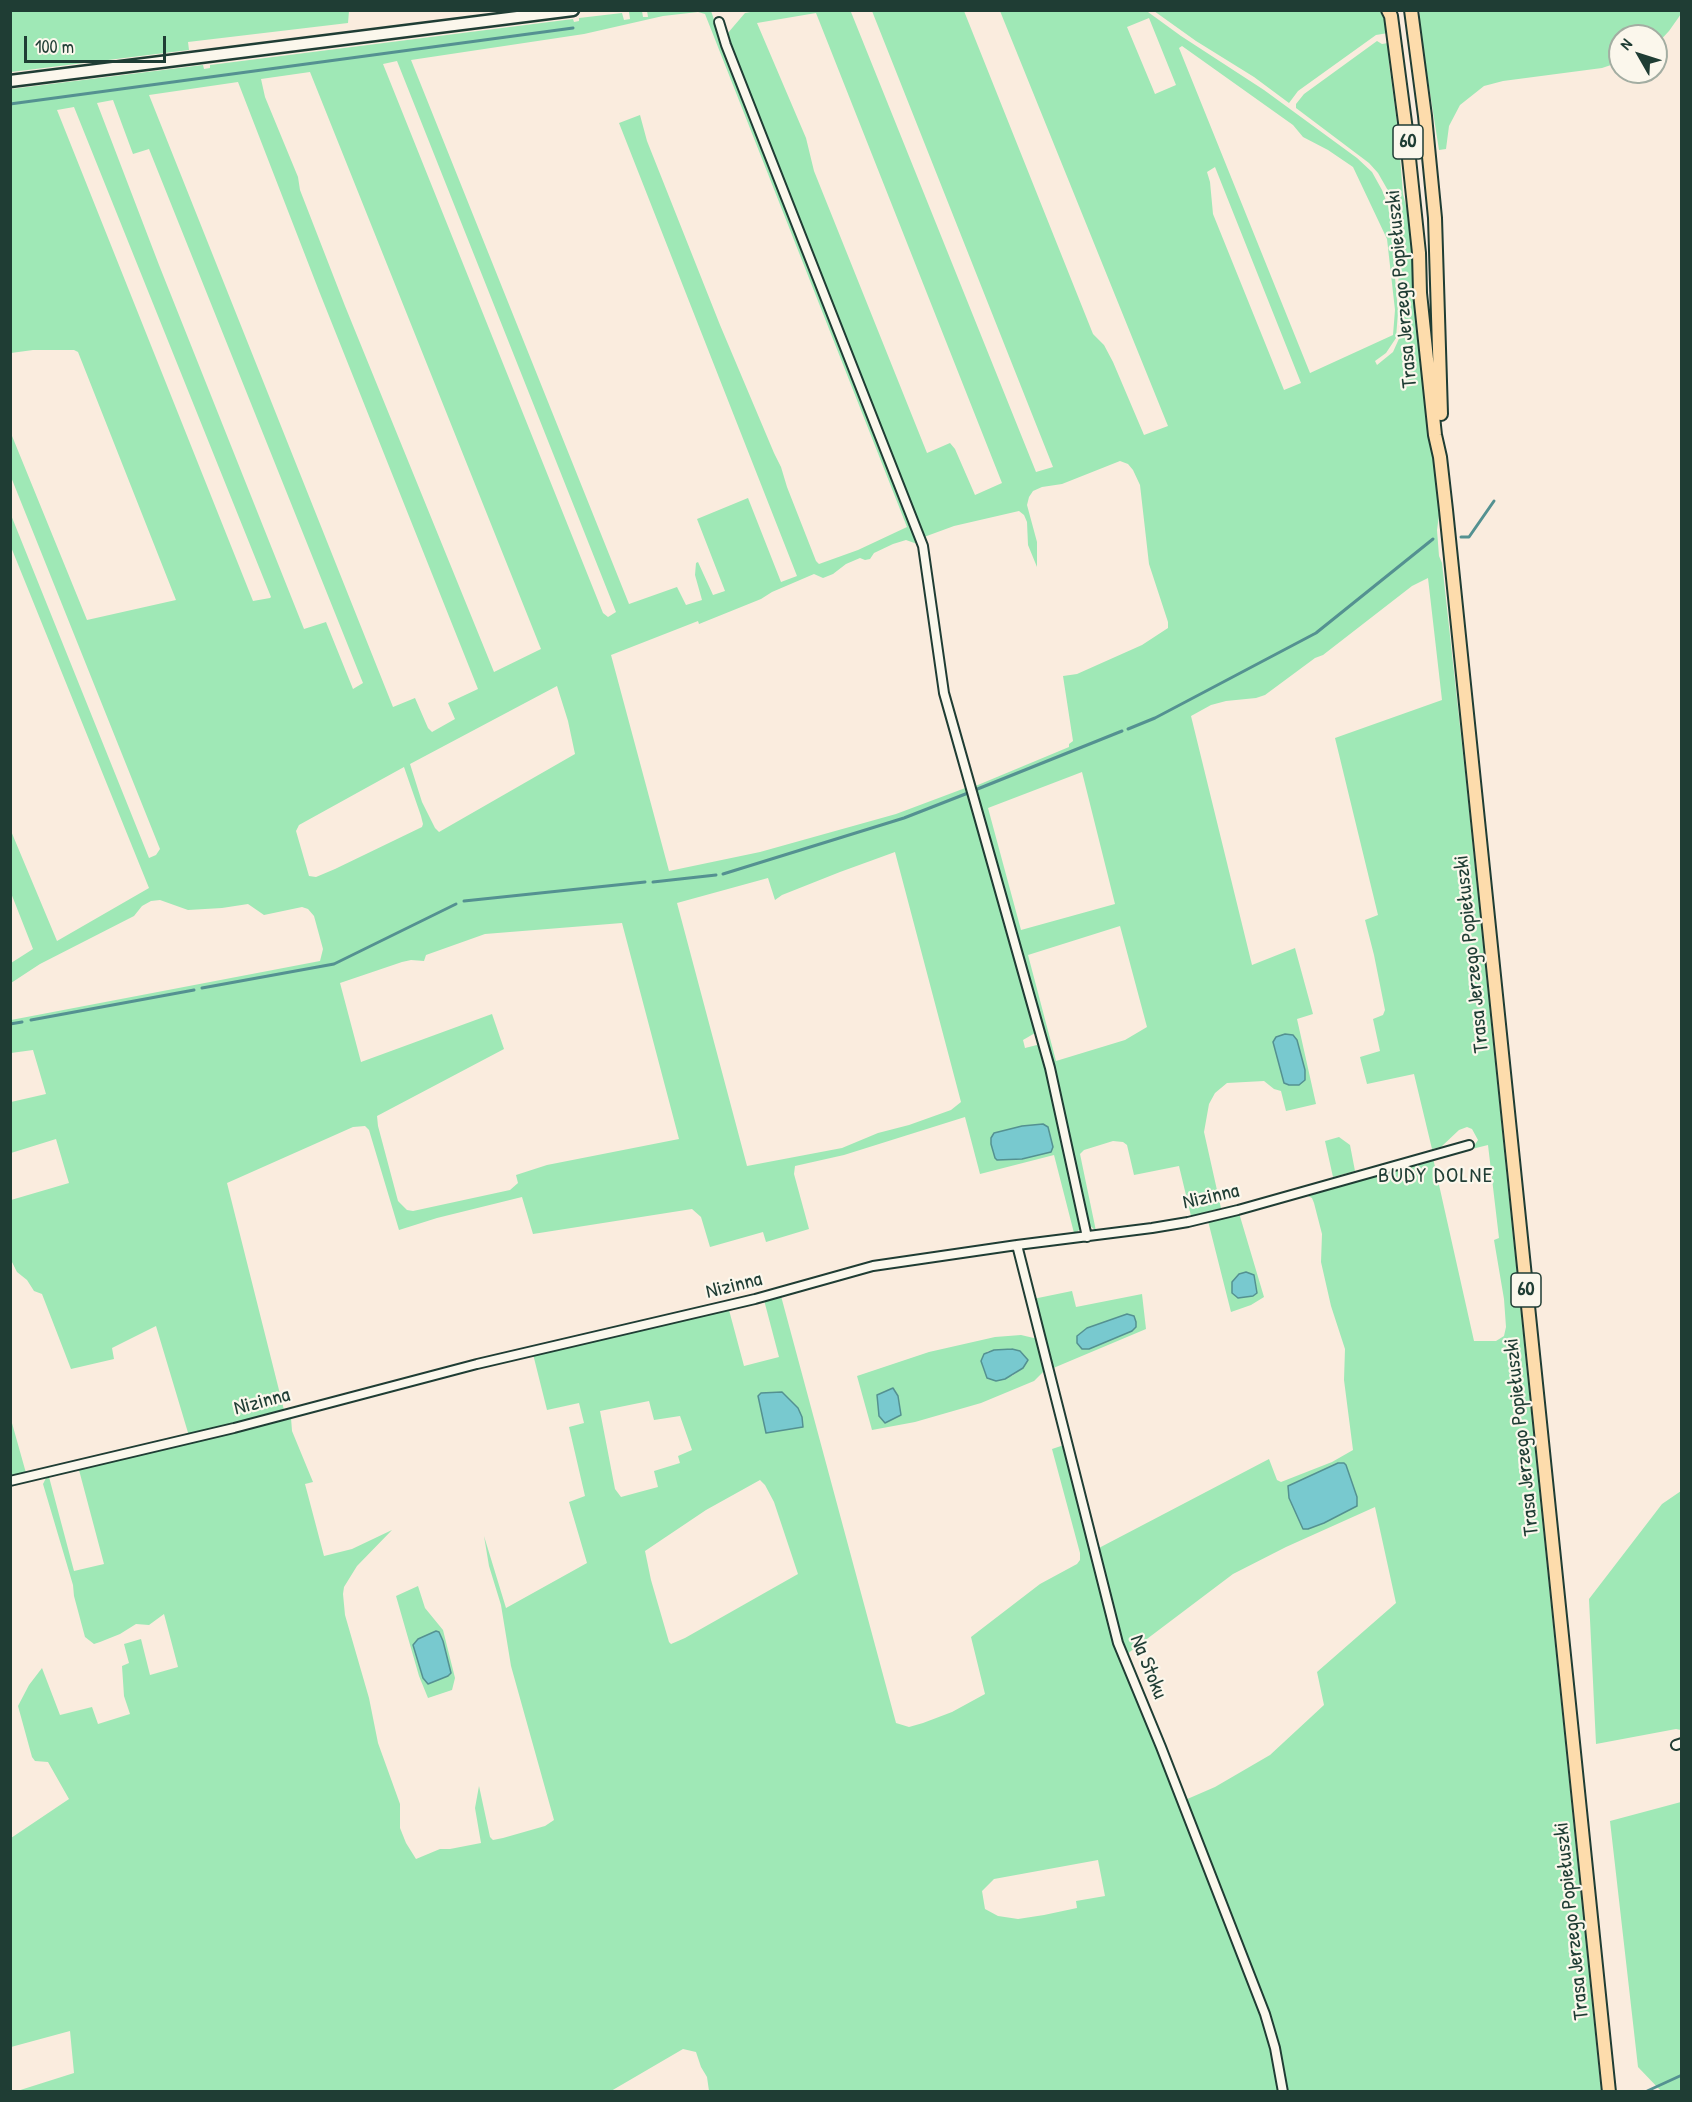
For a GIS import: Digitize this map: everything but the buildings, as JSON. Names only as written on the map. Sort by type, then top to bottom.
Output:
[{"type":"main road","points":[[10,81],[573,10]]},
{"type":"main road","name":"Trasa Jerzego Popiełuszki","points":[[1388,10],[1391,16],[1406,130],[1435,435],[1440,457],[1609,2091]]},
{"type":"main road","name":"Trasa Jerzego Popiełuszki","points":[[1411,10],[1435,218],[1442,433],[1440,457]]},
{"type":"street","points":[[720,22],[726,45],[923,546],[944,693],[1047,1058],[1087,1237]]},
{"type":"street","name":"Nizinna","points":[[10,1481],[234,1428],[477,1364],[755,1299],[873,1266],[1152,1228],[1219,1215],[1469,1145]]},
{"type":"street","name":"Na Stoku","points":[[1017,1245],[1118,1643],[1163,1751],[1265,2014],[1275,2048],[1283,2091]]},
{"type":"green space","points":[[349,10],[348,23],[188,42],[189,50],[11,72],[10,11]]},
{"type":"green space","points":[[1143,10],[1148,12],[1264,90],[1357,158],[1372,172],[1389,208],[1398,312],[1396,338],[1386,353],[1375,361],[1377,365],[1393,352],[1402,332],[1394,213],[1390,194],[1378,173],[1369,163],[1296,108],[1296,104],[1304,94],[1377,41],[1382,44],[1388,43],[1439,515],[1437,530],[1439,556],[1442,563],[1467,790],[1601,2091],[1287,2091],[1284,2076],[1185,1800],[1215,1787],[1270,1755],[1324,1705],[1317,1672],[1396,1603],[1375,1507],[1286,1547],[1233,1574],[1127,1654],[1123,1651],[1097,1549],[1269,1459],[1277,1480],[1281,1482],[1332,1462],[1353,1450],[1344,1380],[1345,1349],[1331,1306],[1321,1262],[1322,1234],[1312,1198],[1306,1195],[1433,1158],[1474,1341],[1496,1341],[1504,1336],[1506,1327],[1504,1299],[1494,1240],[1499,1238],[1488,1145],[1472,1149],[1478,1140],[1472,1129],[1467,1127],[1459,1130],[1441,1147],[1432,1149],[1414,1074],[1367,1084],[1360,1057],[1380,1051],[1373,1019],[1383,1015],[1385,1010],[1365,920],[1378,915],[1335,738],[1442,700],[1428,578],[1412,586],[1323,655],[1315,658],[1265,695],[1211,705],[1191,716],[1252,965],[1295,948],[1313,1014],[1297,1019],[1316,1104],[1286,1111],[1281,1091],[1274,1089],[1264,1081],[1227,1083],[1215,1093],[1209,1104],[1204,1132],[1221,1208],[1191,1216],[1179,1166],[1134,1175],[1127,1145],[1123,1142],[1113,1141],[1084,1150],[1080,1154],[1096,1231],[1088,1224],[973,787],[1069,747],[1073,741],[1063,676],[1077,674],[1142,645],[1168,628],[1149,564],[1140,485],[1128,464],[1120,461],[1062,484],[1033,491],[1027,505],[1037,542],[1037,567],[1028,545],[1027,522],[1019,511],[954,526],[924,537],[727,34],[745,13],[756,11],[854,11],[851,12],[1036,472],[1053,467],[872,11],[964,11],[1093,334],[1104,345],[1113,362],[1144,435],[1168,426],[1000,11]],"holes":[[[816,13],[1002,483],[975,495],[955,449],[950,443],[927,453],[814,171],[806,138],[757,23]],[[1149,18],[1176,85],[1155,94],[1127,27]],[[1182,46],[1293,125],[1303,137],[1353,167],[1387,239],[1395,310],[1393,335],[1310,373],[1179,48]],[[1215,167],[1301,383],[1284,390],[1213,214],[1207,172]],[[1082,772],[1115,904],[1021,930],[988,808]],[[1120,926],[1147,1027],[1125,1040],[1056,1061],[1028,955]]]},
{"type":"green space","points":[[1420,10],[1682,11],[1668,32],[1668,24],[1608,24],[1608,66],[1503,81],[1484,86],[1460,105],[1449,126],[1446,149],[1439,150],[1419,23]]},
{"type":"green space","points":[[642,11],[643,17],[648,17],[647,11],[711,11],[920,545],[906,540],[893,544],[874,553],[870,559],[860,558],[823,578],[814,574],[699,624],[698,621],[611,655],[669,871],[760,852],[896,814],[968,787],[1004,918],[1002,919],[1035,1033],[1023,1040],[1025,1048],[1037,1045],[1041,1048],[1081,1229],[1074,1233],[1054,1155],[980,1174],[965,1117],[844,1155],[795,1166],[794,1174],[809,1229],[766,1242],[763,1232],[710,1247],[701,1217],[692,1209],[533,1234],[522,1197],[399,1230],[369,1130],[365,1126],[353,1127],[227,1183],[284,1410],[189,1436],[156,1326],[112,1348],[114,1359],[71,1369],[42,1294],[34,1291],[27,1280],[17,1272],[11,1260],[11,1200],[69,1183],[56,1139],[11,1153],[11,1102],[46,1094],[33,1050],[11,1053],[11,1020],[320,961],[323,949],[314,916],[308,909],[302,907],[264,915],[248,904],[188,910],[160,900],[151,901],[142,906],[134,916],[40,964],[11,983],[11,963],[33,949],[11,893],[11,831],[57,941],[149,888],[11,547],[11,515],[149,858],[156,855],[160,849],[11,477],[10,431],[87,620],[176,600],[78,352],[74,350],[33,350],[11,353],[11,89],[203,65],[204,69],[210,68],[210,65],[573,19],[574,22],[579,21],[579,18],[622,13],[624,20],[630,19],[629,12]],"holes":[[[698,12],[705,14],[907,527],[858,550],[819,564],[816,561],[781,467],[720,325],[647,141],[640,115],[619,123],[797,576],[781,582],[748,498],[697,519],[725,591],[713,595],[698,562],[695,575],[702,600],[686,605],[677,587],[629,604],[411,60],[584,34],[663,16]],[[397,61],[616,612],[608,617],[603,613],[383,64]],[[310,72],[541,649],[494,672],[345,306],[300,190],[298,177],[265,97],[261,79]],[[238,82],[478,689],[448,703],[455,719],[432,732],[415,698],[393,707],[149,95]],[[113,100],[133,154],[149,149],[363,683],[353,689],[326,622],[304,629],[159,265],[97,103]],[[74,107],[271,597],[253,601],[57,110]],[[557,686],[575,754],[439,832],[422,802],[410,764]],[[404,767],[423,824],[422,827],[316,877],[309,876],[296,831],[299,825]],[[895,852],[961,1102],[951,1110],[878,1133],[842,1148],[747,1166],[677,903],[768,878],[775,900],[782,895]],[[622,923],[679,1139],[547,1165],[516,1175],[518,1183],[510,1190],[413,1211],[407,1210],[398,1201],[377,1116],[504,1049],[492,1014],[361,1062],[340,983],[402,962],[424,961],[426,955],[485,934]]]},
{"type":"green space","points":[[1154,11],[1380,11],[1388,33],[1376,35],[1298,91],[1289,103]]},
{"type":"green space","points":[[1339,1137],[1350,1145],[1355,1171],[1333,1177],[1325,1141]]},
{"type":"green space","points":[[1239,1213],[1264,1297],[1251,1305],[1231,1312],[1208,1221]]},
{"type":"green space","points":[[1072,1291],[1076,1307],[1142,1294],[1146,1329],[1051,1369],[1033,1299]]},
{"type":"green space","points":[[781,1296],[896,1723],[909,1727],[923,1723],[952,1712],[985,1694],[971,1637],[1040,1584],[1077,1564],[1080,1560],[1052,1449],[1064,1445],[1115,1645],[1260,2010],[1280,2091],[709,2091],[707,2077],[696,2052],[683,2049],[611,2091],[14,2092],[74,2073],[70,2031],[11,2047],[11,1838],[69,1799],[48,1762],[35,1761],[32,1757],[18,1706],[29,1685],[42,1668],[60,1715],[92,1707],[98,1724],[130,1714],[124,1696],[122,1666],[129,1663],[124,1644],[141,1639],[150,1675],[178,1667],[164,1614],[149,1625],[136,1624],[120,1634],[94,1644],[85,1637],[73,1585],[43,1484],[46,1478],[49,1477],[74,1571],[104,1564],[79,1470],[291,1418],[292,1431],[313,1482],[305,1484],[324,1556],[352,1549],[392,1530],[357,1566],[344,1587],[343,1594],[345,1615],[369,1698],[378,1743],[400,1804],[400,1828],[406,1843],[416,1859],[440,1849],[481,1843],[475,1808],[479,1786],[490,1837],[493,1840],[503,1838],[545,1826],[554,1820],[511,1666],[501,1605],[489,1566],[484,1536],[506,1608],[587,1563],[569,1502],[585,1496],[569,1427],[584,1423],[579,1403],[547,1410],[533,1354],[729,1310],[744,1366],[779,1357],[764,1300]],"holes":[[[649,1401],[654,1420],[680,1416],[692,1450],[678,1456],[680,1463],[654,1471],[658,1487],[621,1497],[615,1489],[600,1411]],[[760,1480],[774,1502],[798,1574],[671,1644],[651,1580],[645,1551],[706,1510]],[[1098,1860],[1105,1896],[1076,1901],[1077,1908],[1044,1915],[1018,1919],[998,1916],[985,1909],[982,1891],[994,1879]]]},
{"type":"green space","points":[[1021,1335],[1038,1339],[1045,1370],[1034,1381],[981,1403],[915,1422],[872,1430],[857,1376],[929,1352],[995,1337]],"holes":[[[1012,1349],[1023,1368],[1012,1376],[987,1378],[982,1358],[988,1351]]]},
{"type":"green space","points":[[10,1416],[26,1473],[11,1476],[10,1476]]},
{"type":"green space","points":[[1681,1491],[1681,1730],[1596,1744],[1589,1599],[1662,1504]]},
{"type":"green space","points":[[418,1586],[425,1608],[443,1630],[455,1678],[452,1690],[428,1698],[419,1676],[396,1596]]},
{"type":"green space","points":[[1681,1802],[1681,2091],[1661,2091],[1638,2067],[1610,1821]]},
{"type":"water","points":[[1285,1034],[1293,1035],[1297,1040],[1305,1070],[1305,1080],[1299,1085],[1284,1083],[1273,1042],[1276,1037]]},
{"type":"water","points":[[1043,1124],[1048,1127],[1053,1147],[1051,1152],[1022,1159],[997,1160],[995,1158],[991,1144],[994,1133],[1022,1126]]},
{"type":"water","points":[[1246,1272],[1254,1275],[1257,1293],[1253,1296],[1238,1298],[1232,1293],[1232,1282],[1239,1274]]},
{"type":"water","points":[[1127,1314],[1134,1316],[1136,1322],[1136,1327],[1132,1331],[1089,1349],[1082,1349],[1077,1343],[1077,1336],[1087,1328]]},
{"type":"water","points":[[994,1350],[1020,1351],[1028,1360],[1023,1368],[1005,1379],[996,1381],[987,1378],[981,1361],[984,1354]]},
{"type":"water","points":[[893,1388],[898,1396],[901,1415],[885,1423],[879,1416],[877,1395]]},
{"type":"water","points":[[782,1392],[798,1408],[803,1427],[766,1433],[758,1396],[761,1393]]},
{"type":"water","points":[[1338,1463],[1346,1465],[1357,1497],[1357,1506],[1324,1523],[1303,1529],[1289,1498],[1288,1486]]},
{"type":"water","points":[[436,1631],[439,1632],[443,1641],[451,1673],[428,1684],[423,1678],[413,1645],[418,1639]]},
{"type":"waterway","points":[[10,104],[573,28]]},
{"type":"waterway","points":[[1461,537],[1469,537],[1494,501]]},
{"type":"waterway","points":[[1128,729],[1155,718],[1316,633],[1433,539]]},
{"type":"waterway","points":[[975,790],[1122,731]]},
{"type":"waterway","points":[[723,874],[904,818],[968,793]]},
{"type":"waterway","points":[[653,882],[716,875]]},
{"type":"waterway","points":[[464,901],[645,882]]},
{"type":"waterway","points":[[202,988],[334,964],[456,904]]},
{"type":"waterway","points":[[31,1020],[194,990]]},
{"type":"waterway","points":[[10,1024],[22,1022]]},
{"type":"waterway","points":[[1645,2092],[1682,2075]]},
{"type":"district","name":"BUDY DOLNE","points":[[1436,1176]]}]
